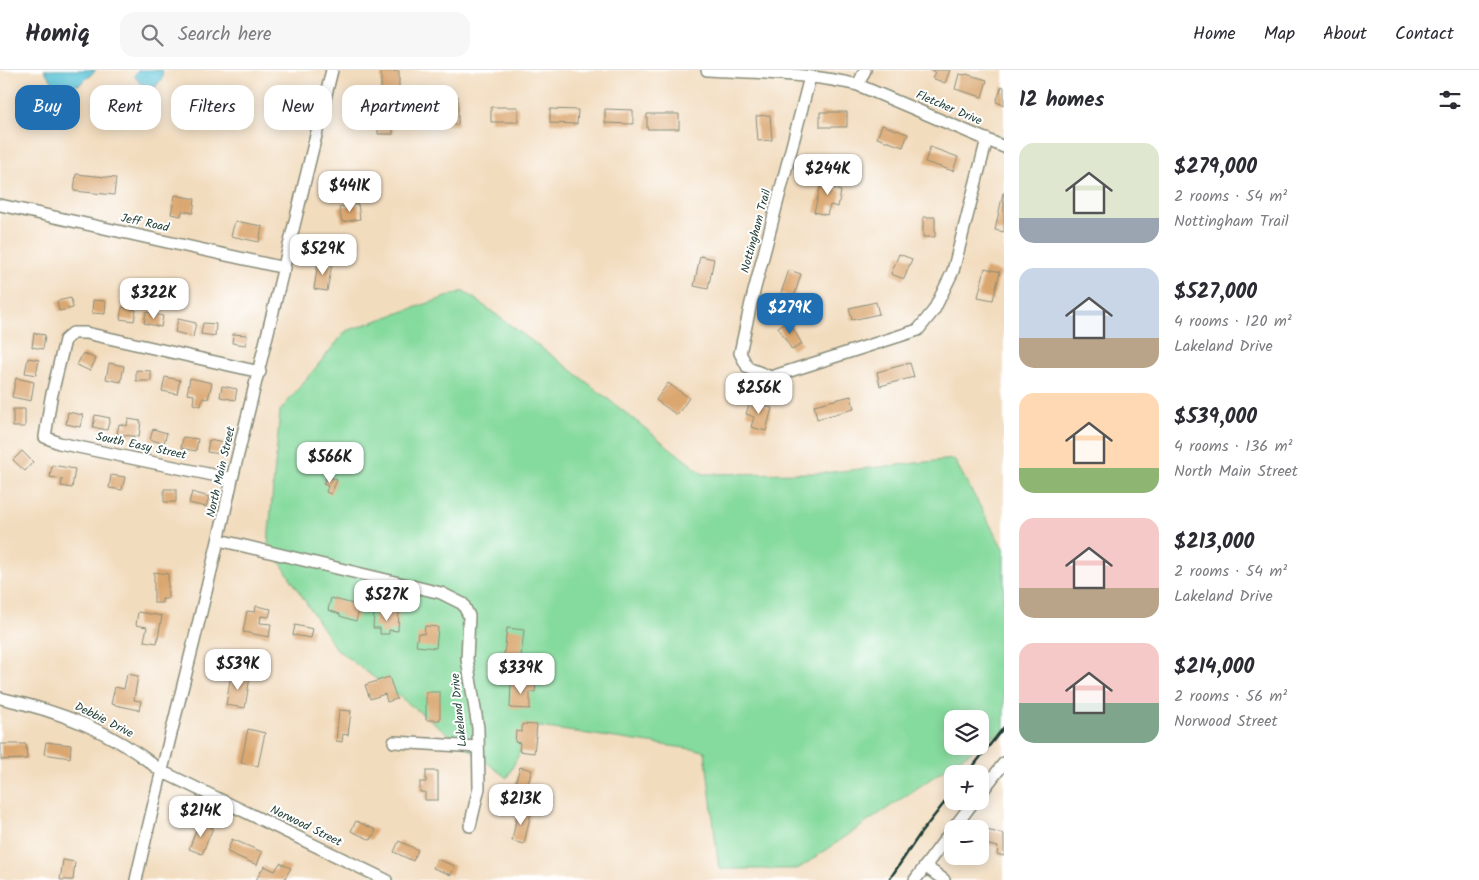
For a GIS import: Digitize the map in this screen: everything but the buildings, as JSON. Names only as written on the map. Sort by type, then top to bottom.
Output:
[{"type":"street","name":"North Main Street","points":[[136,880],[332,70]]},
{"type":"street","name":"Fletcher Drive","points":[[707,70],[836,79],[858,85],[1004,146]]},
{"type":"street","points":[[858,85],[865,70]]},
{"type":"street","name":"Nottingham Trail","points":[[810,77],[751,303],[740,353],[748,368],[771,377],[918,330],[934,310],[953,271],[987,139]]},
{"type":"street","name":"Jeff Road","points":[[0,206],[285,268]]},
{"type":"street","name":"South Easy Street","points":[[232,479],[59,443],[45,437],[51,398],[66,340],[73,333],[86,333],[260,372]]},
{"type":"street","name":"Lakeland Drive","points":[[219,540],[441,593],[463,604],[469,616],[467,659],[475,703],[478,747],[479,788],[470,826]]},
{"type":"street","name":"Debbie Drive","points":[[0,698],[32,705],[74,719],[97,730],[148,760],[161,771]]},
{"type":"street","points":[[394,742],[478,747]]},
{"type":"street","points":[[989,782],[1004,763]]},
{"type":"street","name":"Norwood Street","points":[[161,771],[386,880]]},
{"type":"street","points":[[915,880],[944,841]]},
{"type":"street","points":[[925,866],[944,880]]},
{"type":"green space","points":[[464,291],[570,369],[703,474],[822,473],[954,459],[1004,550],[1004,730],[989,740],[989,710],[944,710],[944,755],[966,755],[951,765],[944,765],[944,770],[798,869],[719,869],[705,751],[533,726],[507,778],[335,648],[268,543],[280,411],[346,331]]},
{"type":"water","points":[[44,70],[96,70],[78,85],[55,85]]},
{"type":"water","points":[[139,70],[162,70],[163,77],[157,85],[142,85],[134,75]]},
{"type":"railway","points":[[974,765],[1004,727]]},
{"type":"railway","points":[[889,880],[920,834],[944,803]]}]
